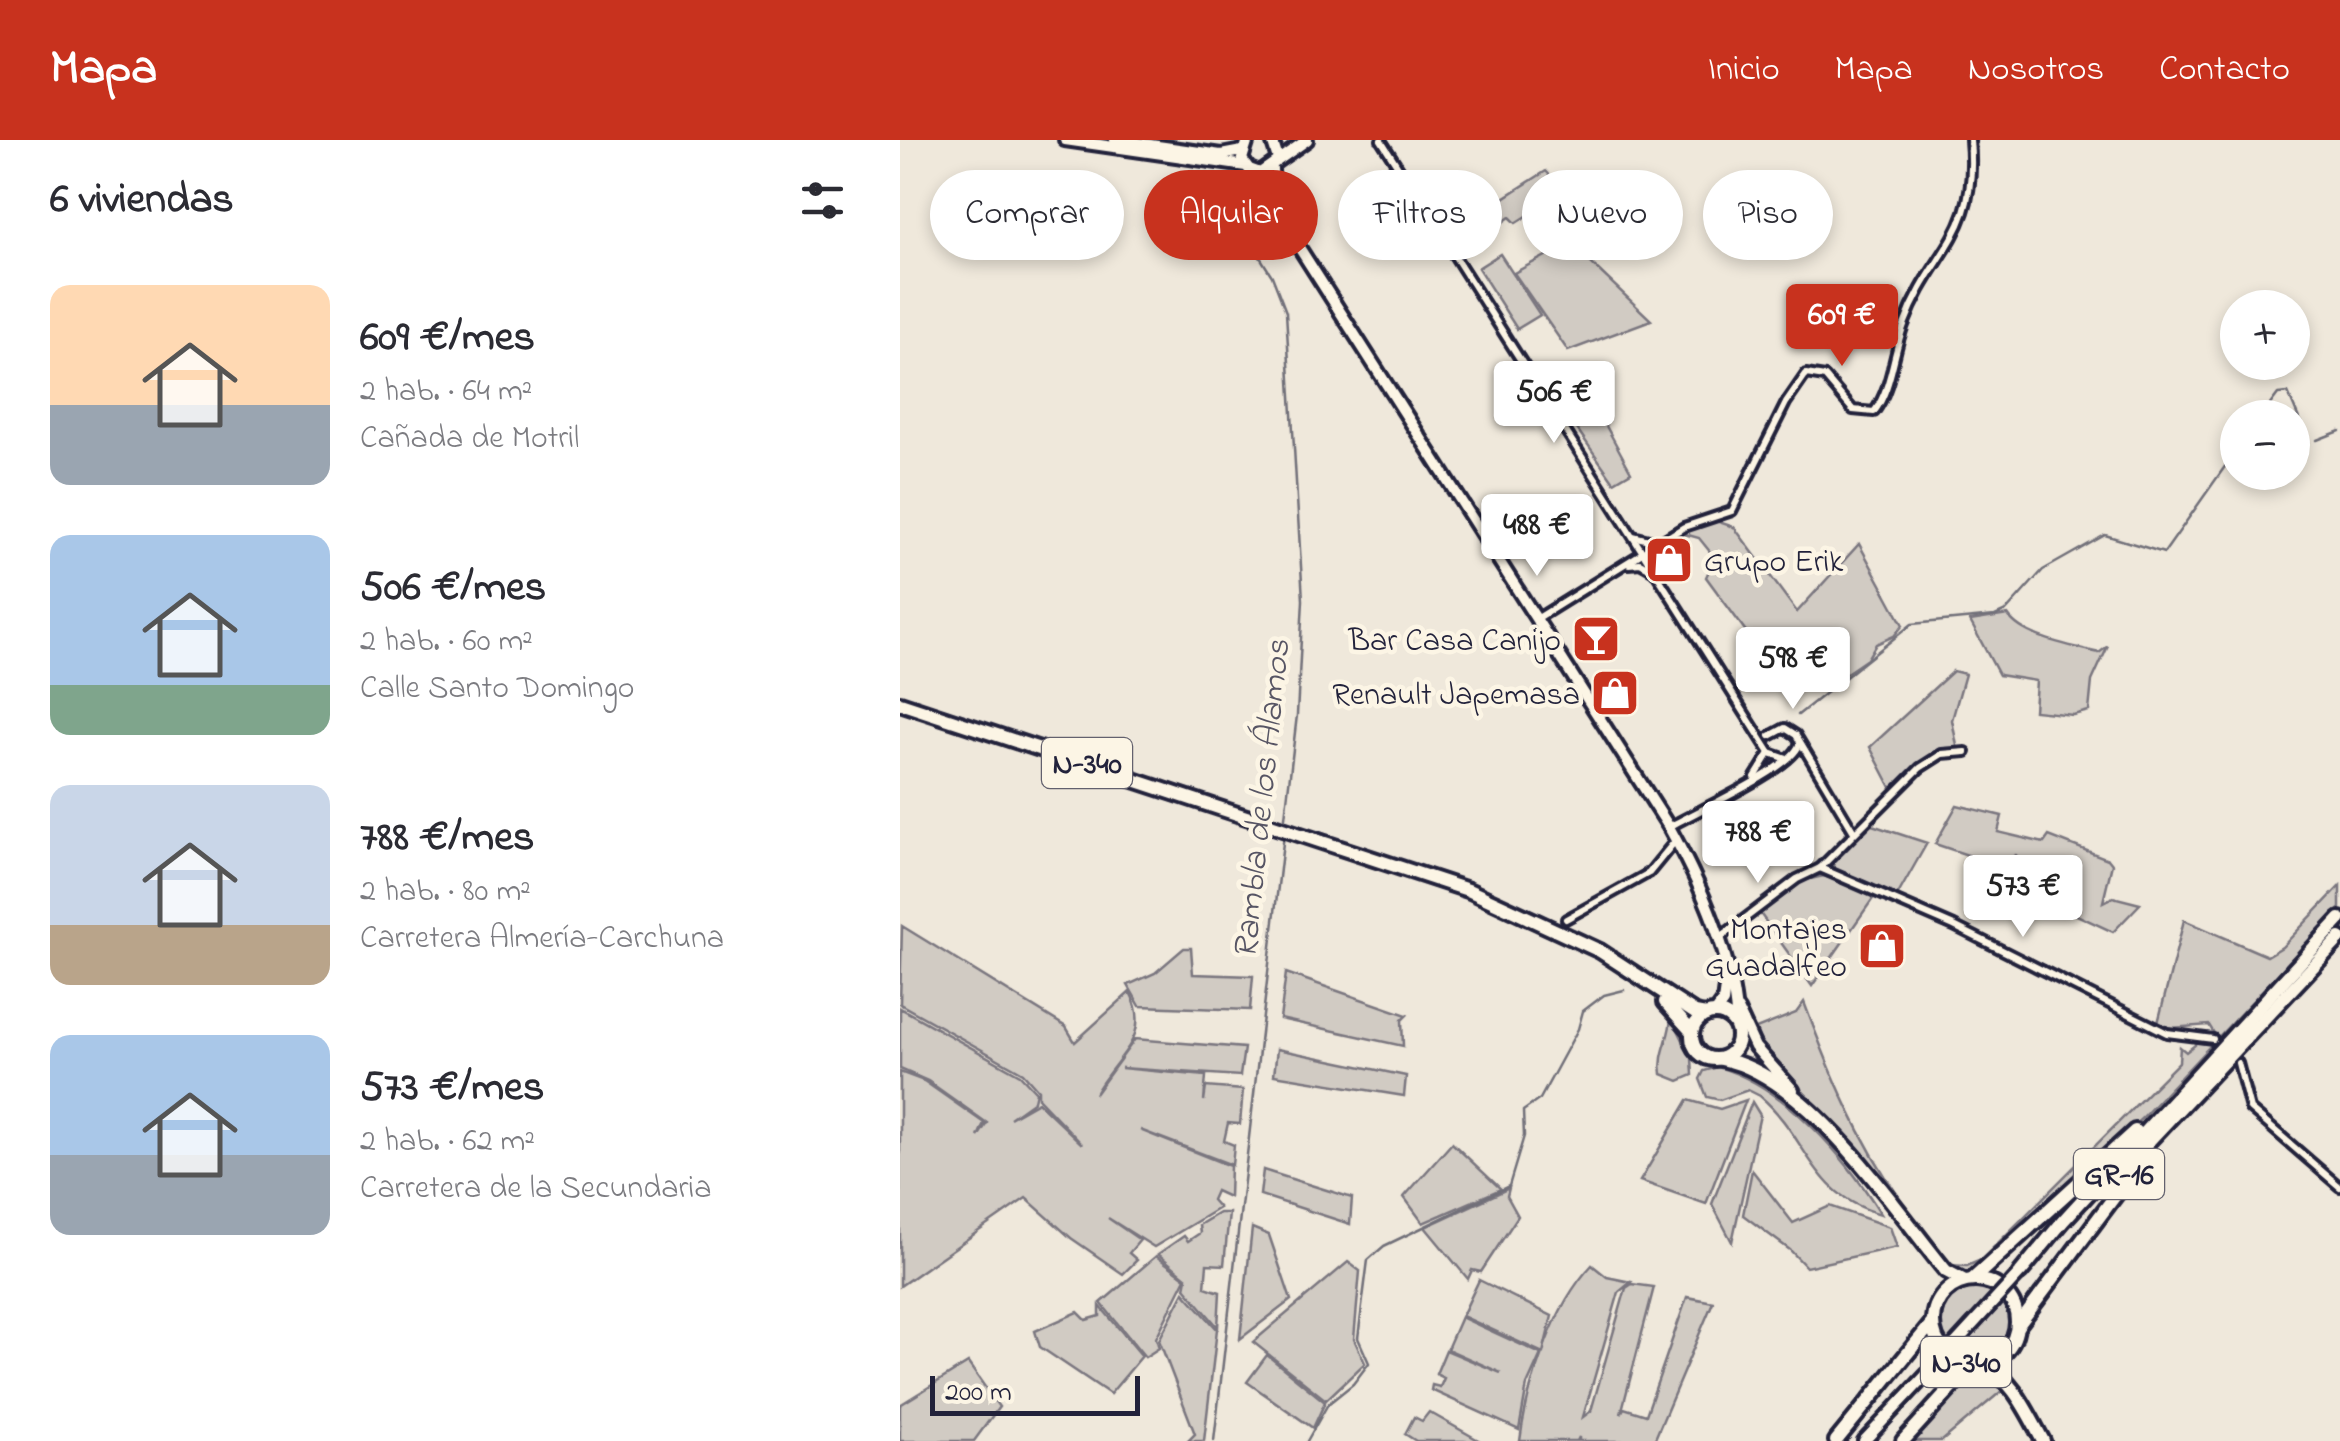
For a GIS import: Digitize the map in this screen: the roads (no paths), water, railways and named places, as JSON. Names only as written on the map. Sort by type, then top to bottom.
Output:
[{"type":"highway","name":"N-340","points":[[900,702],[1468,890],[1600,951],[1695,1013],[1728,1017],[1768,1074],[1816,1117],[1866,1171],[1946,1271],[2006,1293],[2017,1326],[2008,1348],[2008,1368],[2018,1396],[2043,1441]]},
{"type":"highway","name":"GR-16","points":[[2020,1274],[2340,919]]},
{"type":"highway","name":"N-340","points":[[1568,936],[1676,1010],[1692,1032],[1698,1053],[1768,1074]]},
{"type":"highway","name":"GR-16","points":[[2020,1274],[2340,938]]},
{"type":"highway","points":[[1692,1032],[1711,1014]]},
{"type":"highway","points":[[1722,1059],[1733,1052],[1737,1034]]},
{"type":"highway","points":[[1969,1281],[2016,1244],[2213,1056]]},
{"type":"highway","points":[[2017,1326],[2077,1241],[2216,1071]]},
{"type":"highway","name":"N-340","points":[[1924,1245],[1940,1276],[1941,1298],[1933,1322],[1941,1346],[1950,1355],[1998,1371],[2018,1396]]},
{"type":"highway","name":"N-340","points":[[1941,1298],[1969,1281]]},
{"type":"highway","points":[[1836,1441],[1933,1322]]},
{"type":"highway","name":"N-340","points":[[1978,1363],[2008,1348]]},
{"type":"highway","points":[[1903,1441],[1978,1363]]},
{"type":"main road","points":[[1065,140],[1207,158],[1260,173],[1308,140]]},
{"type":"main road","points":[[1115,140],[1190,156]]},
{"type":"main road","points":[[1272,140],[1274,170]]},
{"type":"main road","points":[[1207,158],[1239,143],[1248,168]]},
{"type":"main road","points":[[1309,260],[1670,827],[1755,1047],[1816,1117]]},
{"type":"main road","points":[[1711,1014],[1723,1002],[1726,974]]},
{"type":"main road","points":[[1736,1006],[1737,1034]]},
{"type":"main road","name":"GR-16","points":[[1864,1441],[2020,1274]]},
{"type":"street","points":[[1382,140],[1769,752],[1787,759]]},
{"type":"street","points":[[1538,618],[1684,527],[1732,511],[1786,402],[1806,374],[1826,376],[1853,410],[1868,415],[1874,412],[1911,308],[1942,261],[1965,212],[1974,170],[1970,140]]},
{"type":"street","points":[[1632,535],[1662,542]]},
{"type":"street","points":[[1626,564],[1635,550],[1632,535]]},
{"type":"street","points":[[1654,570],[1662,542]]},
{"type":"street","points":[[1626,564],[1640,563],[1654,570]]},
{"type":"street","points":[[1770,736],[1785,728],[1796,734],[1799,745],[1807,749],[1854,832]]},
{"type":"street","points":[[1757,730],[1770,736]]},
{"type":"street","points":[[1754,779],[1769,752],[1770,736]]},
{"type":"street","points":[[1670,827],[1787,759],[1799,745]]},
{"type":"street","points":[[1716,940],[1797,879],[1820,868],[1932,759],[1966,752]]},
{"type":"street","points":[[1566,919],[1648,873],[1676,840]]},
{"type":"street","points":[[1820,868],[1954,926],[2168,1033],[2213,1039]]},
{"type":"street","points":[[2238,1064],[2250,1109],[2340,1187]]},
{"type":"waterway","name":"Rambla de los Álamos","points":[[1262,260],[1286,312],[1303,600],[1297,715],[1284,826]]},
{"type":"waterway","points":[[2274,400],[2278,394],[2288,393],[2291,400]]},
{"type":"waterway","points":[[2317,440],[2340,431]]},
{"type":"waterway","points":[[1798,715],[1912,624],[1995,616],[2006,611],[2043,570],[2105,535],[2164,553],[2220,474]]},
{"type":"waterway","name":"Rambla de los Álamos","points":[[1214,1441],[1284,834]]},
{"type":"waterway","points":[[1307,1441],[1328,1404],[1353,1384],[1369,1363],[1358,1338],[1368,1260],[1384,1246],[1509,1186],[1524,1136],[1523,1111],[1540,1099],[1578,1029],[1583,1011],[1604,995],[1624,990]]},
{"type":"place","name":"Grupo Erik","points":[[1669,560]]},
{"type":"place","name":"Bar Casa Canijo","points":[[1596,639]]},
{"type":"place","name":"Renault Japemasa","points":[[1615,693]]},
{"type":"place","name":"Montajes Guadalfeo","points":[[1882,946]]}]
